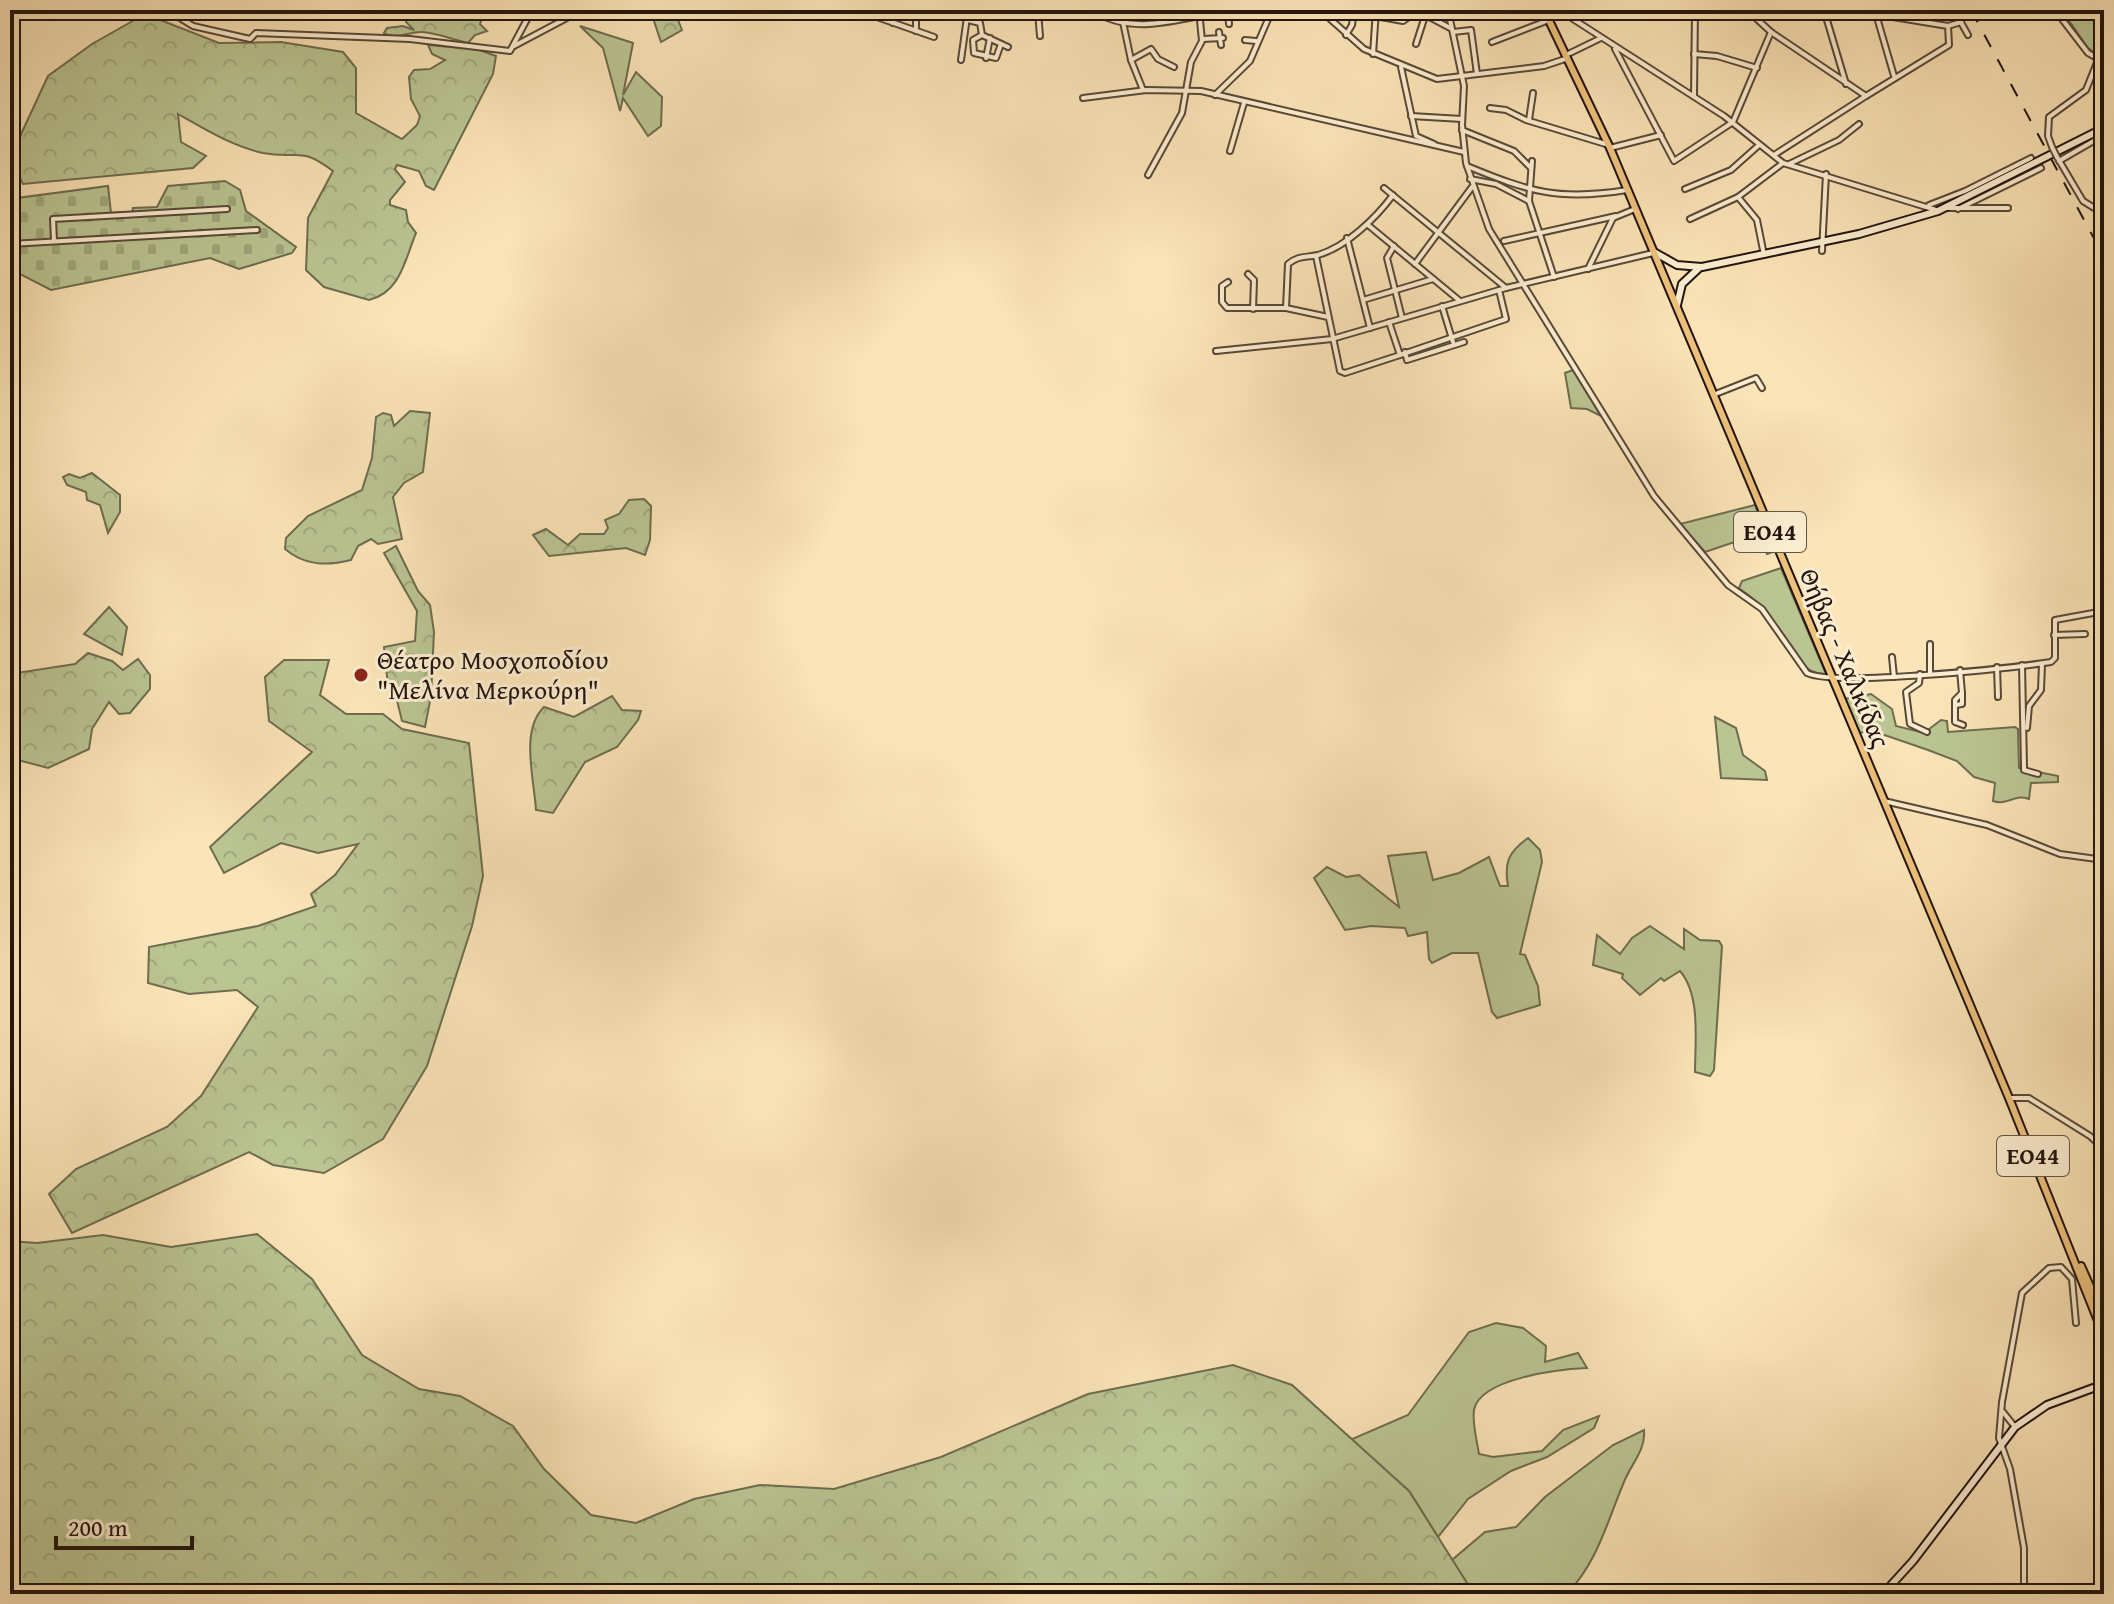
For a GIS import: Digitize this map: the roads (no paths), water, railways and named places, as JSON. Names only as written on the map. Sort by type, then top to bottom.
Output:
[{"type":"main road","points":[[1547,15],[1559,10]]},
{"type":"main road","name":"Θήβας - Χαλκίδας","points":[[1547,15],[1610,147],[2009,1098],[2104,1336]]},
{"type":"main road","points":[[1654,252],[1677,265],[1702,267],[1825,241],[1938,211],[2104,128]]},
{"type":"main road","points":[[1677,310],[1682,284],[1702,267]]},
{"type":"main road","name":"Θήβας - Χαλκίδας","points":[[2066,1236],[2104,1318]]},
{"type":"main road","points":[[1883,1594],[1913,1561],[2015,1427],[2047,1405],[2104,1385]]},
{"type":"street","points":[[10,14],[23,10]]},
{"type":"street","points":[[167,10],[193,26],[250,39],[256,33],[410,39],[510,51],[532,10]]},
{"type":"street","points":[[512,47],[582,10]]},
{"type":"street","points":[[892,10],[893,23]]},
{"type":"street","points":[[916,10],[916,31]]},
{"type":"street","points":[[961,60],[968,10]]},
{"type":"street","points":[[1092,10],[1123,22],[1156,25],[1199,12],[1228,10],[1229,24]]},
{"type":"street","points":[[1215,95],[1250,61],[1271,12],[1249,10]]},
{"type":"street","points":[[1320,10],[1346,35],[1373,54],[1437,79],[1544,66],[1601,38]]},
{"type":"street","points":[[1346,35],[1352,25],[1354,10]]},
{"type":"street","points":[[1448,10],[1463,76],[1462,130],[1466,166],[1489,229],[1663,508],[1728,585],[1762,609],[1801,666],[1813,676],[1894,677],[2042,664],[2053,661],[2055,620],[2104,611]]},
{"type":"street","points":[[1489,16],[1506,15],[1509,10]]},
{"type":"street","points":[[1559,10],[1733,122],[1786,164],[1938,211]]},
{"type":"street","points":[[1694,97],[1695,10]]},
{"type":"street","points":[[1738,10],[1780,10]]},
{"type":"street","points":[[1824,10],[1846,84]]},
{"type":"street","points":[[1850,10],[1948,26],[1961,22]]},
{"type":"street","points":[[1954,10],[1968,35]]},
{"type":"street","points":[[2055,10],[2083,47],[2101,61],[2086,90],[2049,117],[2048,136],[2083,201],[2104,214]]},
{"type":"street","points":[[1037,11],[1040,36]]},
{"type":"street","points":[[1373,54],[1376,13],[1403,21],[1416,11],[1452,30],[1471,30],[1477,74]]},
{"type":"street","points":[[1746,11],[1771,32],[1866,96]]},
{"type":"street","points":[[1148,175],[1179,119],[1188,90],[1191,62],[1198,54],[1202,39],[1199,12]]},
{"type":"street","points":[[1873,12],[1894,76]]},
{"type":"street","points":[[1492,42],[1547,15]]},
{"type":"street","points":[[1416,44],[1425,16]]},
{"type":"street","points":[[877,17],[934,37]]},
{"type":"street","points":[[968,20],[980,23],[982,35]]},
{"type":"street","points":[[1123,22],[1131,60],[1143,90]]},
{"type":"street","points":[[1774,155],[1894,76],[1949,45],[1948,26]]},
{"type":"street","points":[[521,30],[527,39]]},
{"type":"street","points":[[1614,47],[1674,161],[1733,122],[1771,32]]},
{"type":"street","points":[[1001,44],[996,58],[986,58],[973,51],[973,40],[982,35],[1008,47]]},
{"type":"street","points":[[1202,39],[1221,36],[1221,45]]},
{"type":"street","points":[[986,58],[990,38]]},
{"type":"street","points":[[1245,40],[1256,41]]},
{"type":"street","points":[[1131,60],[1151,49],[1158,59],[1174,67]]},
{"type":"street","points":[[1694,54],[1717,56],[1757,68]]},
{"type":"street","points":[[1400,66],[1411,116],[1421,141],[1464,151]]},
{"type":"street","points":[[1083,98],[1143,90],[1188,90],[1464,151]]},
{"type":"street","points":[[1529,120],[1533,93]]},
{"type":"street","points":[[1230,151],[1244,103]]},
{"type":"street","points":[[1490,108],[1506,110],[1610,147],[1661,135]]},
{"type":"street","points":[[1411,116],[1462,119]]},
{"type":"street","points":[[1690,219],[1738,197],[1786,164],[1827,147],[1859,124]]},
{"type":"street","points":[[1462,130],[1514,151],[1531,168]]},
{"type":"street","points":[[2058,159],[2104,135]]},
{"type":"street","points":[[1685,189],[1731,170],[1759,145]]},
{"type":"street","points":[[1926,205],[1965,191],[2031,158]]},
{"type":"street","points":[[1532,161],[1529,201],[1554,277]]},
{"type":"street","points":[[1466,166],[1492,178],[1567,198],[1627,190]]},
{"type":"street","points":[[1958,209],[2041,168]]},
{"type":"street","points":[[1822,251],[1825,241],[1826,174]]},
{"type":"street","points":[[1470,179],[1496,184],[1529,201]]},
{"type":"street","points":[[1415,264],[1472,187]]},
{"type":"street","points":[[1384,188],[1506,288]]},
{"type":"street","points":[[1286,308],[1286,266],[1299,256],[1316,256],[1368,225],[1393,195]]},
{"type":"street","points":[[1738,197],[1757,220],[1764,255]]},
{"type":"street","points":[[1947,208],[2008,208]]},
{"type":"street","points":[[54,241],[53,219],[227,209]]},
{"type":"street","points":[[1504,241],[1635,209]]},
{"type":"street","points":[[1588,269],[1616,216]]},
{"type":"street","points":[[1368,225],[1460,301]]},
{"type":"street","points":[[10,244],[257,230]]},
{"type":"street","points":[[1347,238],[1370,328]]},
{"type":"street","points":[[1394,246],[1387,258],[1402,318]]},
{"type":"street","points":[[1216,351],[1332,339],[1506,288],[1654,252]]},
{"type":"street","points":[[1316,256],[1342,373],[1506,319],[1499,290]]},
{"type":"street","points":[[1248,274],[1254,280],[1253,309]]},
{"type":"street","points":[[1363,300],[1433,279]]},
{"type":"street","points":[[1228,282],[1222,286],[1224,305],[1253,309],[1286,308],[1328,317]]},
{"type":"street","points":[[1442,306],[1453,342]]},
{"type":"street","points":[[1389,322],[1407,360],[1453,342],[1464,342]]},
{"type":"street","points":[[1422,345],[1426,354]]},
{"type":"street","points":[[1712,396],[1756,378],[1762,388]]},
{"type":"street","points":[[2054,635],[2085,634]]},
{"type":"street","points":[[1930,644],[1930,673]]},
{"type":"street","points":[[1892,657],[1894,677]]},
{"type":"street","points":[[2038,774],[2024,770],[2029,706],[2041,690],[2042,664]]},
{"type":"street","points":[[2022,665],[2027,728]]},
{"type":"street","points":[[1997,667],[1998,697]]},
{"type":"street","points":[[1960,670],[1962,704],[1955,705],[1955,724],[1963,725]]},
{"type":"street","points":[[1920,674],[1919,683],[1906,692],[1910,724],[1927,732]]},
{"type":"street","points":[[1884,801],[1987,825],[2060,854],[2104,860]]},
{"type":"street","points":[[2009,1098],[2029,1098],[2090,1136],[2104,1149]]},
{"type":"street","points":[[2024,1594],[2024,1548],[2010,1469],[2001,1443],[2018,1306],[2024,1289],[2049,1268],[2061,1267],[2072,1279],[2076,1323]]},
{"type":"street","points":[[2003,1410],[2006,1419],[2015,1427]]},
{"type":"railway","points":[[1971,10],[2104,257]]},
{"type":"place","name":"Θέατρο Μοσχοποδίου \"Μελίνα Μερκούρη\"","points":[[361,675]]}]
